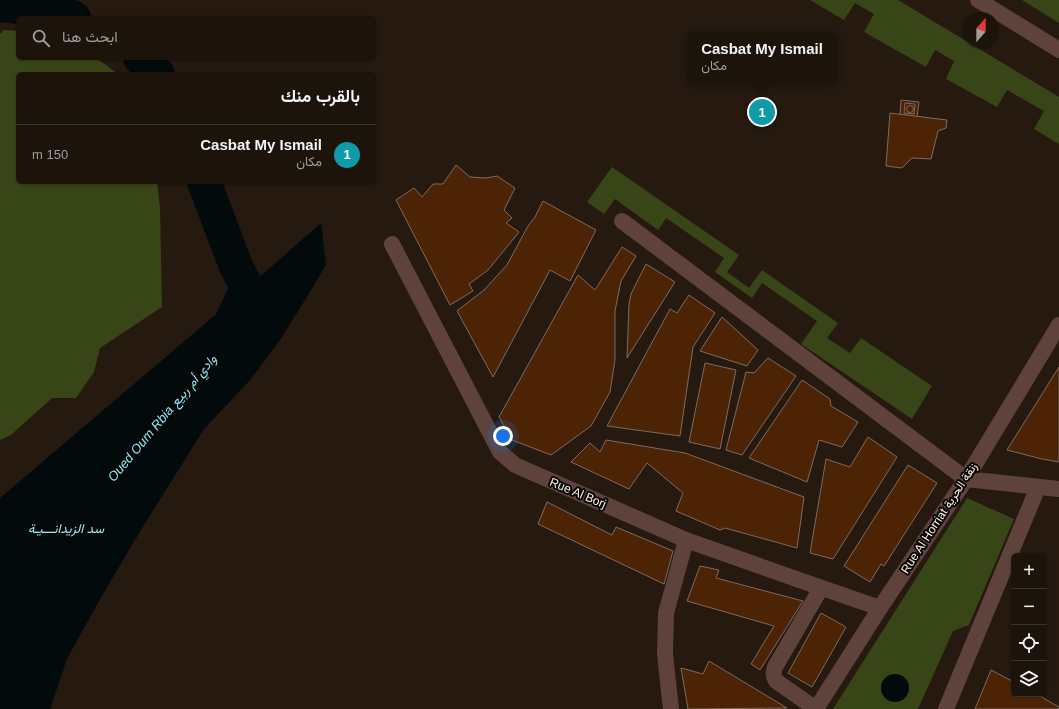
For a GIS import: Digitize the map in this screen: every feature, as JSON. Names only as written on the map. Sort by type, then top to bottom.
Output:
[{"type":"street","points":[[978,0],[1059,50]]},
{"type":"street","points":[[622,221],[966,479],[1059,489]]},
{"type":"street","name":"Rue Al Borj","points":[[392,244],[500,452],[515,465],[686,540],[880,608]]},
{"type":"street","name":"Rue Al Horriat زنقة الحرية","points":[[816,709],[880,608],[966,479],[1059,325]]},
{"type":"street","points":[[946,709],[1038,487]]},
{"type":"street","points":[[671,709],[665,654],[666,613],[686,540]]},
{"type":"street","points":[[816,709],[776,681],[773,673],[775,667],[821,588]]},
{"type":"green space","points":[[810,0],[898,0],[963,39],[963,48],[978,48],[1059,97],[1059,144],[1034,129],[1044,111],[1007,90],[997,107],[946,79],[954,61],[935,50],[926,67],[864,32],[874,14],[855,3],[844,20]]},
{"type":"green space","points":[[1022,0],[1059,0],[1059,23]]},
{"type":"green space","points":[[4,30],[16,31],[16,60],[99,60],[115,72],[16,72],[16,184],[157,184],[160,207],[162,307],[100,348],[94,372],[76,398],[52,398],[11,435],[0,440],[0,34]]},
{"type":"green space","points":[[612,167],[739,255],[727,272],[749,288],[762,270],[838,323],[827,338],[850,353],[861,338],[932,386],[912,419],[801,344],[817,321],[762,283],[752,298],[715,272],[724,258],[666,218],[658,230],[615,199],[604,214],[587,202]]},
{"type":"green space","points":[[967,498],[1014,519],[969,625],[953,631],[918,709],[833,709]]},
{"type":"water","name":"سد الزيدانـــيـة","points":[[321,223],[326,265],[280,340],[251,379],[204,429],[142,528],[67,659],[50,709],[0,709],[0,498],[247,288]]},
{"type":"water","points":[[895,674],[905,678],[909,688],[905,698],[895,702],[885,698],[881,688],[885,678]]},
{"type":"building","points":[[901,100],[919,102],[917,117],[900,114]]},
{"type":"building","points":[[905,103],[915,104],[914,114],[904,113]]},
{"type":"building","points":[[910,106],[913,109],[910,112],[907,109]]},
{"type":"building","points":[[890,113],[947,120],[946,128],[938,131],[931,159],[912,158],[902,168],[886,166]]},
{"type":"building","points":[[456,165],[470,177],[486,178],[497,176],[515,188],[504,210],[512,218],[506,223],[519,232],[488,270],[469,284],[473,291],[450,305],[396,200],[414,188],[422,197],[433,184],[443,184]]},
{"type":"building","points":[[543,201],[596,230],[570,281],[550,270],[493,377],[457,311],[484,290],[507,265]]},
{"type":"building","points":[[622,247],[636,256],[621,281],[615,311],[615,360],[610,392],[591,426],[551,455],[512,440],[499,417],[578,275],[595,290]]},
{"type":"building","points":[[646,264],[675,282],[627,358],[629,304],[631,294]]},
{"type":"building","points":[[689,295],[715,313],[693,347],[680,436],[607,426],[670,309],[677,313]]},
{"type":"building","points":[[722,317],[758,350],[747,366],[700,351]]},
{"type":"building","points":[[768,358],[796,376],[742,455],[726,450],[746,372],[754,373]]},
{"type":"building","points":[[705,363],[736,370],[720,449],[689,442]]},
{"type":"building","points":[[1059,367],[1059,462],[1007,450]]},
{"type":"building","points":[[802,380],[830,399],[831,406],[858,422],[842,447],[819,440],[807,482],[749,458]]},
{"type":"building","points":[[868,437],[897,457],[833,559],[810,553],[826,459],[850,467]]},
{"type":"building","points":[[606,440],[685,453],[804,497],[797,548],[725,528],[720,530],[676,511],[683,493],[647,463],[629,489],[571,462],[590,443],[600,452]]},
{"type":"building","points":[[908,465],[937,483],[884,566],[881,564],[870,582],[844,566]]},
{"type":"building","points":[[547,502],[612,535],[616,527],[673,551],[664,584],[538,524]]},
{"type":"building","points":[[700,566],[719,570],[716,578],[803,601],[760,670],[751,664],[774,626],[687,601]]},
{"type":"building","points":[[821,613],[846,627],[812,687],[788,673]]},
{"type":"building","points":[[709,661],[787,708],[688,709],[681,668],[703,674]]},
{"type":"building","points":[[991,670],[1011,680],[1011,697],[1041,697],[1059,707],[1059,709],[975,709]]},
{"type":"waterway","name":"Oued Oum Rbia وادي أم ربيع","points":[[0,5],[58,11],[69,16]]},
{"type":"waterway","name":"Oued Oum Rbia وادي أم ربيع","points":[[142,60],[156,72]]},
{"type":"waterway","name":"Oued Oum Rbia وادي أم ربيع","points":[[205,184],[236,266],[247,288],[227,331]]},
{"type":"place","name":"Casbat My Ismail","points":[[762,112]]}]
